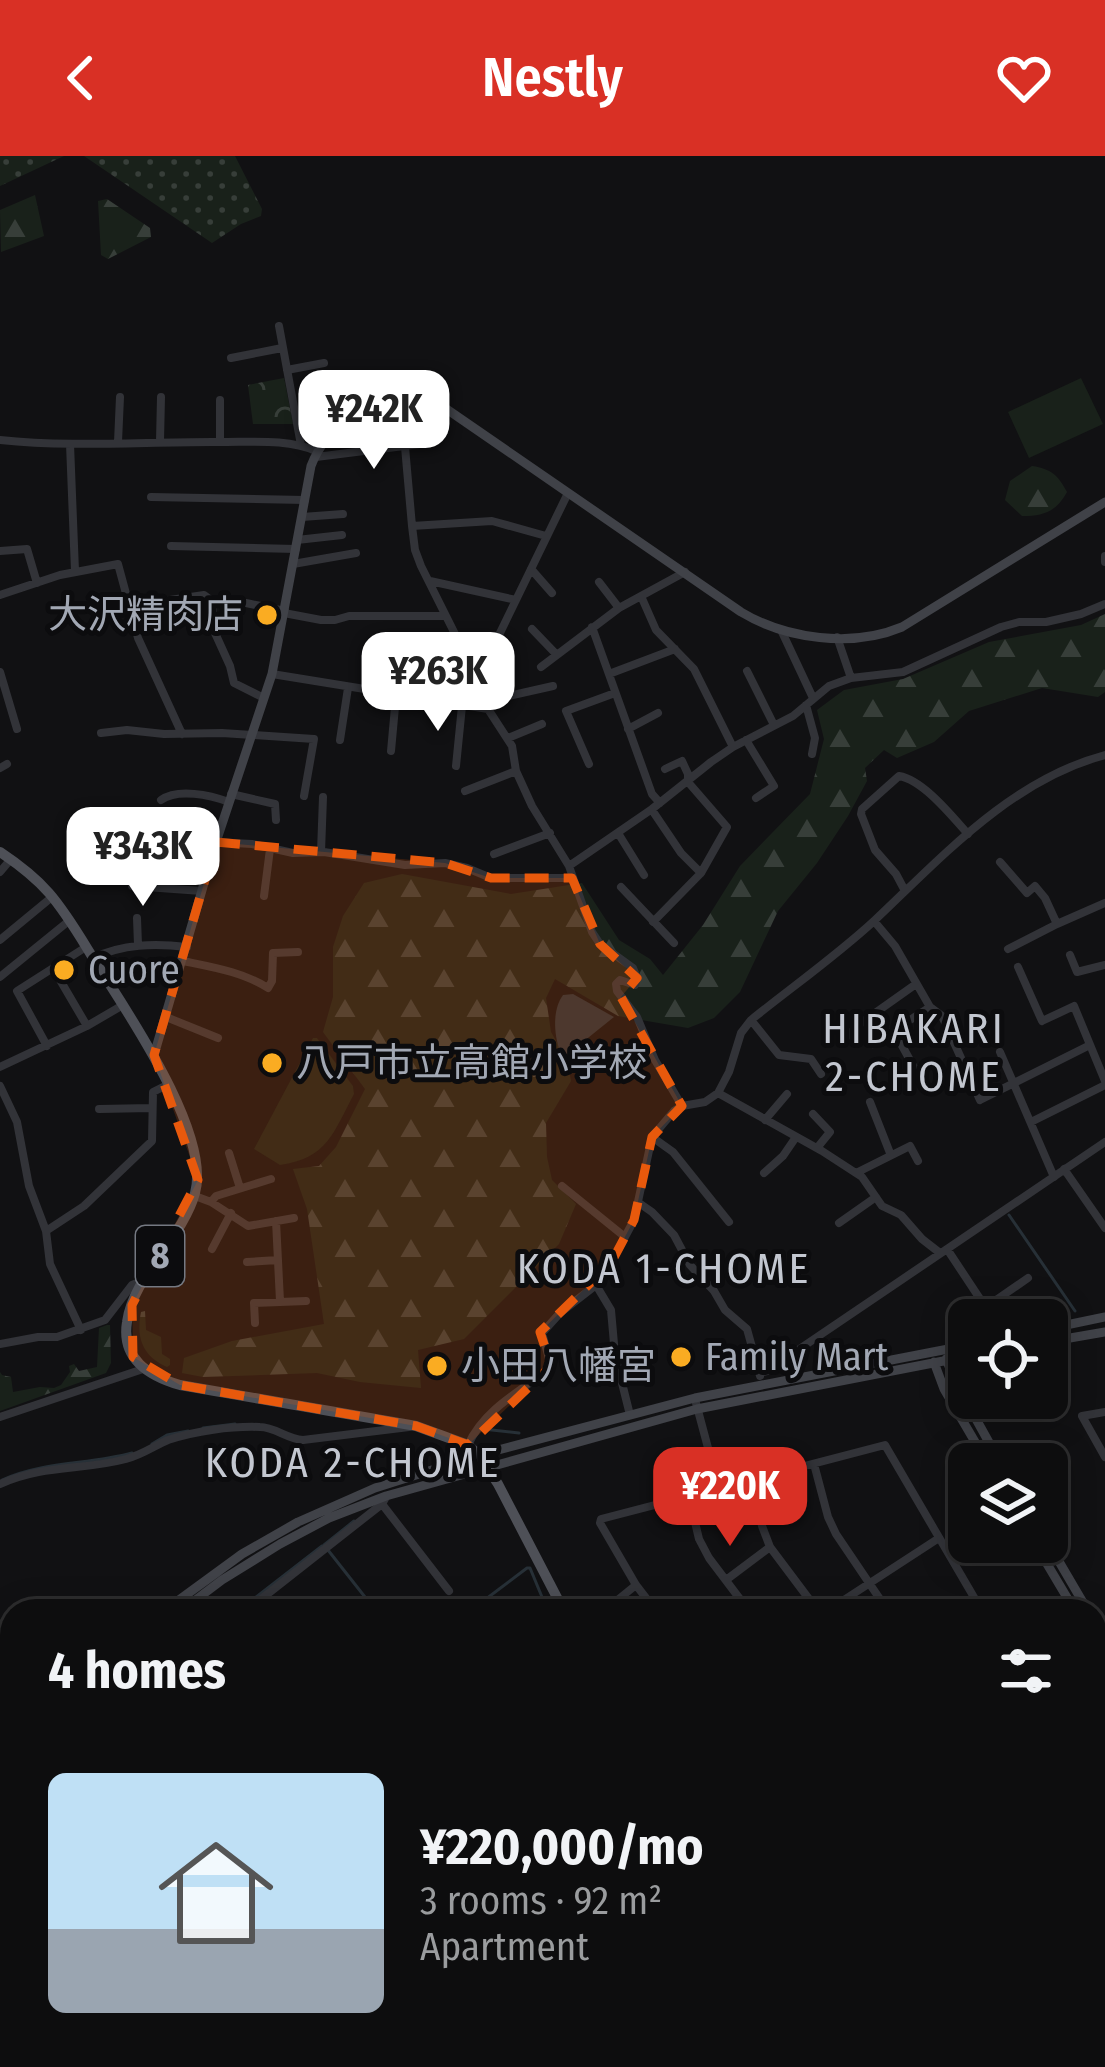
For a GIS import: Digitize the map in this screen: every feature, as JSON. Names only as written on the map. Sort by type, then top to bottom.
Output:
[{"type":"main road","name":"8","points":[[6,856],[52,896],[70,920],[154,1054],[195,1154],[195,1196],[145,1280],[127,1322],[133,1358],[143,1369]]},
{"type":"main road","points":[[143,1369],[179,1385],[416,1426],[468,1444],[483,1461],[558,1599]]},
{"type":"street","points":[[279,326],[302,445]]},
{"type":"street","points":[[231,358],[283,348]]},
{"type":"street","points":[[287,370],[324,363]]},
{"type":"street","points":[[405,385],[405,446],[415,550],[445,616],[481,672],[487,705],[508,738],[532,806],[569,866],[592,932],[638,978],[635,985],[620,980],[617,991],[637,1017],[682,1106]]},
{"type":"street","points":[[154,1054],[216,842],[272,674],[315,454],[338,422],[394,386],[416,388],[741,612],[782,632],[837,637],[902,627],[1105,504]]},
{"type":"street","points":[[118,442],[120,397]]},
{"type":"street","points":[[160,441],[161,397]]},
{"type":"street","points":[[220,400],[220,442]]},
{"type":"street","points":[[0,440],[302,445],[315,454],[428,443]]},
{"type":"street","points":[[70,444],[75,571]]},
{"type":"street","points":[[481,672],[568,493]]},
{"type":"street","points":[[151,496],[305,500]]},
{"type":"street","points":[[302,517],[343,514]]},
{"type":"street","points":[[412,526],[492,521],[547,536]]},
{"type":"street","points":[[171,546],[297,545],[342,535]]},
{"type":"street","points":[[0,551],[27,549],[37,583]]},
{"type":"street","points":[[293,564],[356,554]]},
{"type":"street","points":[[0,595],[118,563],[138,638],[182,734]]},
{"type":"street","points":[[531,568],[551,593]]},
{"type":"street","points":[[541,667],[619,608],[685,572]]},
{"type":"street","points":[[428,580],[516,600]]},
{"type":"street","points":[[598,582],[619,608]]},
{"type":"street","points":[[129,606],[204,595],[212,601],[215,633],[234,683],[265,699]]},
{"type":"street","points":[[641,596],[656,629],[694,669],[733,747]]},
{"type":"street","points":[[246,603],[335,620],[445,616]]},
{"type":"street","points":[[569,866],[733,747],[829,686],[851,678],[903,672],[1001,626],[1064,618],[1105,604]]},
{"type":"street","points":[[592,627],[656,806],[681,854],[701,873]]},
{"type":"street","points":[[532,629],[556,655]]},
{"type":"street","points":[[782,632],[810,702],[815,738],[812,754]]},
{"type":"street","points":[[837,637],[851,678]]},
{"type":"street","points":[[609,674],[675,649]]},
{"type":"street","points":[[0,671],[16,729]]},
{"type":"street","points":[[747,671],[774,725]]},
{"type":"street","points":[[272,674],[462,706],[487,705],[553,686]]},
{"type":"street","points":[[340,740],[348,688]]},
{"type":"street","points":[[589,764],[566,711],[615,693]]},
{"type":"street","points":[[391,751],[396,695]]},
{"type":"street","points":[[456,766],[462,706]]},
{"type":"street","points":[[628,729],[658,713]]},
{"type":"street","points":[[508,738],[542,724]]},
{"type":"street","points":[[101,734],[127,730],[314,739],[304,796]]},
{"type":"street","points":[[746,740],[774,786],[756,798]]},
{"type":"street","points":[[468,1444],[496,1408],[547,1371],[545,1327],[596,1285],[626,1237],[639,1203],[652,1137],[682,1106],[705,1102],[718,1093],[741,1033],[752,1020],[874,921],[904,889],[1003,806],[1071,766],[1105,755]]},
{"type":"street","points":[[653,922],[701,873],[727,827],[688,782],[682,761],[665,769]]},
{"type":"street","points":[[465,791],[516,770]]},
{"type":"street","points":[[904,889],[875,850],[861,814],[884,788],[899,776],[910,778],[968,833]]},
{"type":"street","points":[[161,800],[170,794],[275,804],[276,820]]},
{"type":"street","points":[[321,852],[323,797]]},
{"type":"street","points":[[494,854],[550,832]]},
{"type":"street","points":[[618,832],[644,875]]},
{"type":"street","points":[[216,842],[405,865],[445,863],[491,878],[572,878]]},
{"type":"street","points":[[162,888],[164,844]]},
{"type":"street","points":[[264,896],[270,849]]},
{"type":"street","points":[[0,872],[6,856]]},
{"type":"street","points":[[1000,862],[1028,892],[1035,886],[1058,924]]},
{"type":"street","points":[[132,874],[132,886],[203,890]]},
{"type":"street","points":[[621,887],[674,944]]},
{"type":"street","points":[[0,940],[52,896]]},
{"type":"street","points":[[1008,949],[1105,903]]},
{"type":"street","points":[[137,918],[138,945]]},
{"type":"street","points":[[0,977],[70,920]]},
{"type":"street","points":[[874,921],[895,946],[931,1007],[943,1016],[980,1100],[1090,1045]]},
{"type":"street","points":[[47,1046],[16,991],[90,952],[138,945],[187,946]]},
{"type":"street","points":[[182,961],[217,967],[268,988],[273,953],[298,952]]},
{"type":"street","points":[[1070,955],[1077,972],[1105,965]]},
{"type":"street","points":[[1018,967],[1042,1021],[1074,1006],[1105,1083],[1031,1122]]},
{"type":"street","points":[[53,968],[87,1026]]},
{"type":"street","points":[[845,1038],[916,984]]},
{"type":"street","points":[[0,1067],[123,1005]]},
{"type":"street","points":[[873,1044],[931,1007]]},
{"type":"street","points":[[166,1016],[218,1038]]},
{"type":"street","points":[[752,1020],[779,1055],[811,1059],[820,1074]]},
{"type":"street","points":[[894,1030],[922,1082]]},
{"type":"street","points":[[1000,1052],[1054,1177]]},
{"type":"street","points":[[46,1231],[84,1207],[152,1141],[153,1092],[167,1084]]},
{"type":"street","points":[[0,1086],[17,1122],[28,1186],[46,1231],[50,1264],[81,1330]]},
{"type":"street","points":[[718,1093],[856,1173],[882,1205],[944,1251],[980,1299]]},
{"type":"street","points":[[764,1121],[787,1094]]},
{"type":"street","points":[[870,1102],[890,1154]]},
{"type":"street","points":[[99,1109],[151,1108]]},
{"type":"street","points":[[813,1114],[830,1132],[817,1148]]},
{"type":"street","points":[[652,1137],[673,1152],[729,1222]]},
{"type":"street","points":[[764,1173],[796,1137]]},
{"type":"street","points":[[761,1378],[1104,1144]]},
{"type":"street","points":[[856,1173],[910,1145],[918,1161]]},
{"type":"street","points":[[229,1153],[240,1188]]},
{"type":"street","points":[[1064,1169],[1104,1226]]},
{"type":"street","points":[[211,1202],[216,1196],[272,1179]]},
{"type":"street","points":[[562,1186],[626,1237]]},
{"type":"street","points":[[195,1196],[248,1226],[294,1218]]},
{"type":"street","points":[[839,1223],[876,1198]]},
{"type":"street","points":[[639,1203],[674,1235],[690,1265],[725,1310],[747,1328],[761,1378]]},
{"type":"street","points":[[212,1249],[231,1214]]},
{"type":"street","points":[[276,1221],[280,1301]]},
{"type":"street","points":[[248,1262],[278,1260]]},
{"type":"street","points":[[998,1299],[1028,1278]]},
{"type":"street","points":[[0,1345],[57,1337],[105,1320],[132,1285],[145,1280]]},
{"type":"street","points":[[596,1285],[611,1310],[615,1355],[630,1416]]},
{"type":"street","points":[[255,1323],[254,1303],[306,1300]]},
{"type":"street","points":[[1068,1325],[1105,1317]]},
{"type":"street","points":[[1068,1338],[1105,1332]]},
{"type":"street","points":[[197,1599],[280,1544],[329,1519],[483,1461],[630,1416],[948,1353]]},
{"type":"street","points":[[936,1357],[944,1389],[976,1443]]},
{"type":"street","points":[[180,1599],[242,1554],[298,1522],[375,1488],[696,1404],[761,1378],[936,1357],[947,1360],[989,1443]]},
{"type":"street","points":[[0,1417],[143,1369]]},
{"type":"street","points":[[696,1404],[719,1489]]},
{"type":"street","points":[[1105,1412],[1082,1416],[1105,1457]]},
{"type":"street","points":[[0,1484],[34,1472],[128,1459],[173,1438],[211,1431],[263,1426],[290,1439],[316,1440],[416,1426]]},
{"type":"street","points":[[646,1599],[601,1519],[885,1445],[975,1599]]},
{"type":"street","points":[[814,1463],[828,1517],[880,1599]]},
{"type":"street","points":[[752,1480],[770,1547],[812,1599]]},
{"type":"street","points":[[689,1497],[699,1539],[740,1599]]},
{"type":"street","points":[[384,1500],[448,1591]]},
{"type":"street","points":[[261,1599],[384,1500]]},
{"type":"street","points":[[843,1599],[939,1538]]},
{"type":"street","points":[[726,1580],[770,1547]]},
{"type":"street","points":[[1046,1563],[1068,1599]]},
{"type":"street","points":[[1060,1563],[1081,1599]]},
{"type":"street","points":[[618,1599],[635,1585]]},
{"type":"highlighted area","points":[[216,842],[445,863],[491,878],[572,878],[600,944],[637,978],[621,997],[682,1106],[652,1137],[634,1220],[611,1263],[540,1332],[551,1366],[468,1445],[416,1426],[180,1385],[133,1357],[132,1305],[198,1180],[154,1055]]},
{"type":"green space","points":[[0,156],[64,156],[0,186]]},
{"type":"green space","points":[[84,156],[235,156],[262,209],[261,216],[212,243]]},
{"type":"green space","points":[[35,195],[44,236],[1,252],[0,210]]},
{"type":"green space","points":[[107,199],[150,228],[151,237],[108,259],[101,255],[98,201]]},
{"type":"green space","points":[[284,378],[293,424],[253,424],[248,385]]},
{"type":"green space","points":[[1081,378],[1103,424],[1029,458],[1008,412]]},
{"type":"green space","points":[[1032,466],[1053,474],[1067,492],[1048,512],[1022,516],[1005,500],[1010,481]]},
{"type":"green space","points":[[1105,614],[1105,692],[1098,697],[1042,688],[969,711],[934,742],[897,758],[884,750],[865,768],[867,781],[848,816],[778,911],[740,992],[714,1018],[688,1028],[618,1016],[555,979],[546,998],[551,1032],[567,1060],[571,1081],[546,1123],[547,1157],[552,1180],[576,1204],[559,1244],[464,1339],[418,1350],[421,1388],[317,1373],[203,1377],[182,1373],[184,1358],[232,1341],[324,1324],[307,1209],[293,1169],[319,1166],[336,1147],[365,1089],[323,1032],[333,997],[333,947],[343,916],[364,883],[402,874],[511,894],[582,883],[619,940],[650,959],[663,975],[703,925],[740,866],[810,794],[824,739],[817,710],[844,690],[903,679],[989,642],[1081,625]]},
{"type":"green space","points":[[313,1038],[353,1086],[354,1094],[319,1150],[280,1165],[254,1149]]},
{"type":"green space","points":[[145,1311],[146,1330],[161,1337],[162,1354],[170,1359],[167,1367],[143,1345],[140,1321]]},
{"type":"green space","points":[[110,1325],[111,1363],[106,1373],[0,1411],[0,1372],[11,1377],[13,1392],[54,1388],[70,1372],[69,1366],[74,1364],[79,1371],[97,1367],[99,1328]]},
{"type":"shaded area","points":[[573,994],[614,1017],[563,1058],[555,1017],[563,995]]},
{"type":"waterway","points":[[1009,1215],[1075,1311]]},
{"type":"waterway","points":[[203,1428],[235,1424]]},
{"type":"waterway","points":[[483,1429],[519,1433]]},
{"type":"waterway","points":[[152,1444],[188,1431]]},
{"type":"waterway","points":[[2,1480],[34,1469],[132,1453]]},
{"type":"waterway","points":[[354,1521],[324,1545],[367,1599]]},
{"type":"waterway","points":[[254,1599],[322,1546]]},
{"type":"waterway","points":[[486,1599],[527,1568],[542,1597]]},
{"type":"place","name":"大沢精肉店","points":[[267,615]]},
{"type":"place","name":"Cuore","points":[[64,970]]},
{"type":"place","name":"八戸市立高館小学校","points":[[272,1063]]},
{"type":"place","name":"Family Mart","points":[[681,1357]]},
{"type":"place","name":"小田八幡宮","points":[[437,1366]]},
{"type":"district","name":"HIBAKARI 2-CHOME","points":[[914,1053]]},
{"type":"district","name":"KODA 1-CHOME","points":[[664,1269]]},
{"type":"district","name":"KODA 2-CHOME","points":[[353,1463]]}]
